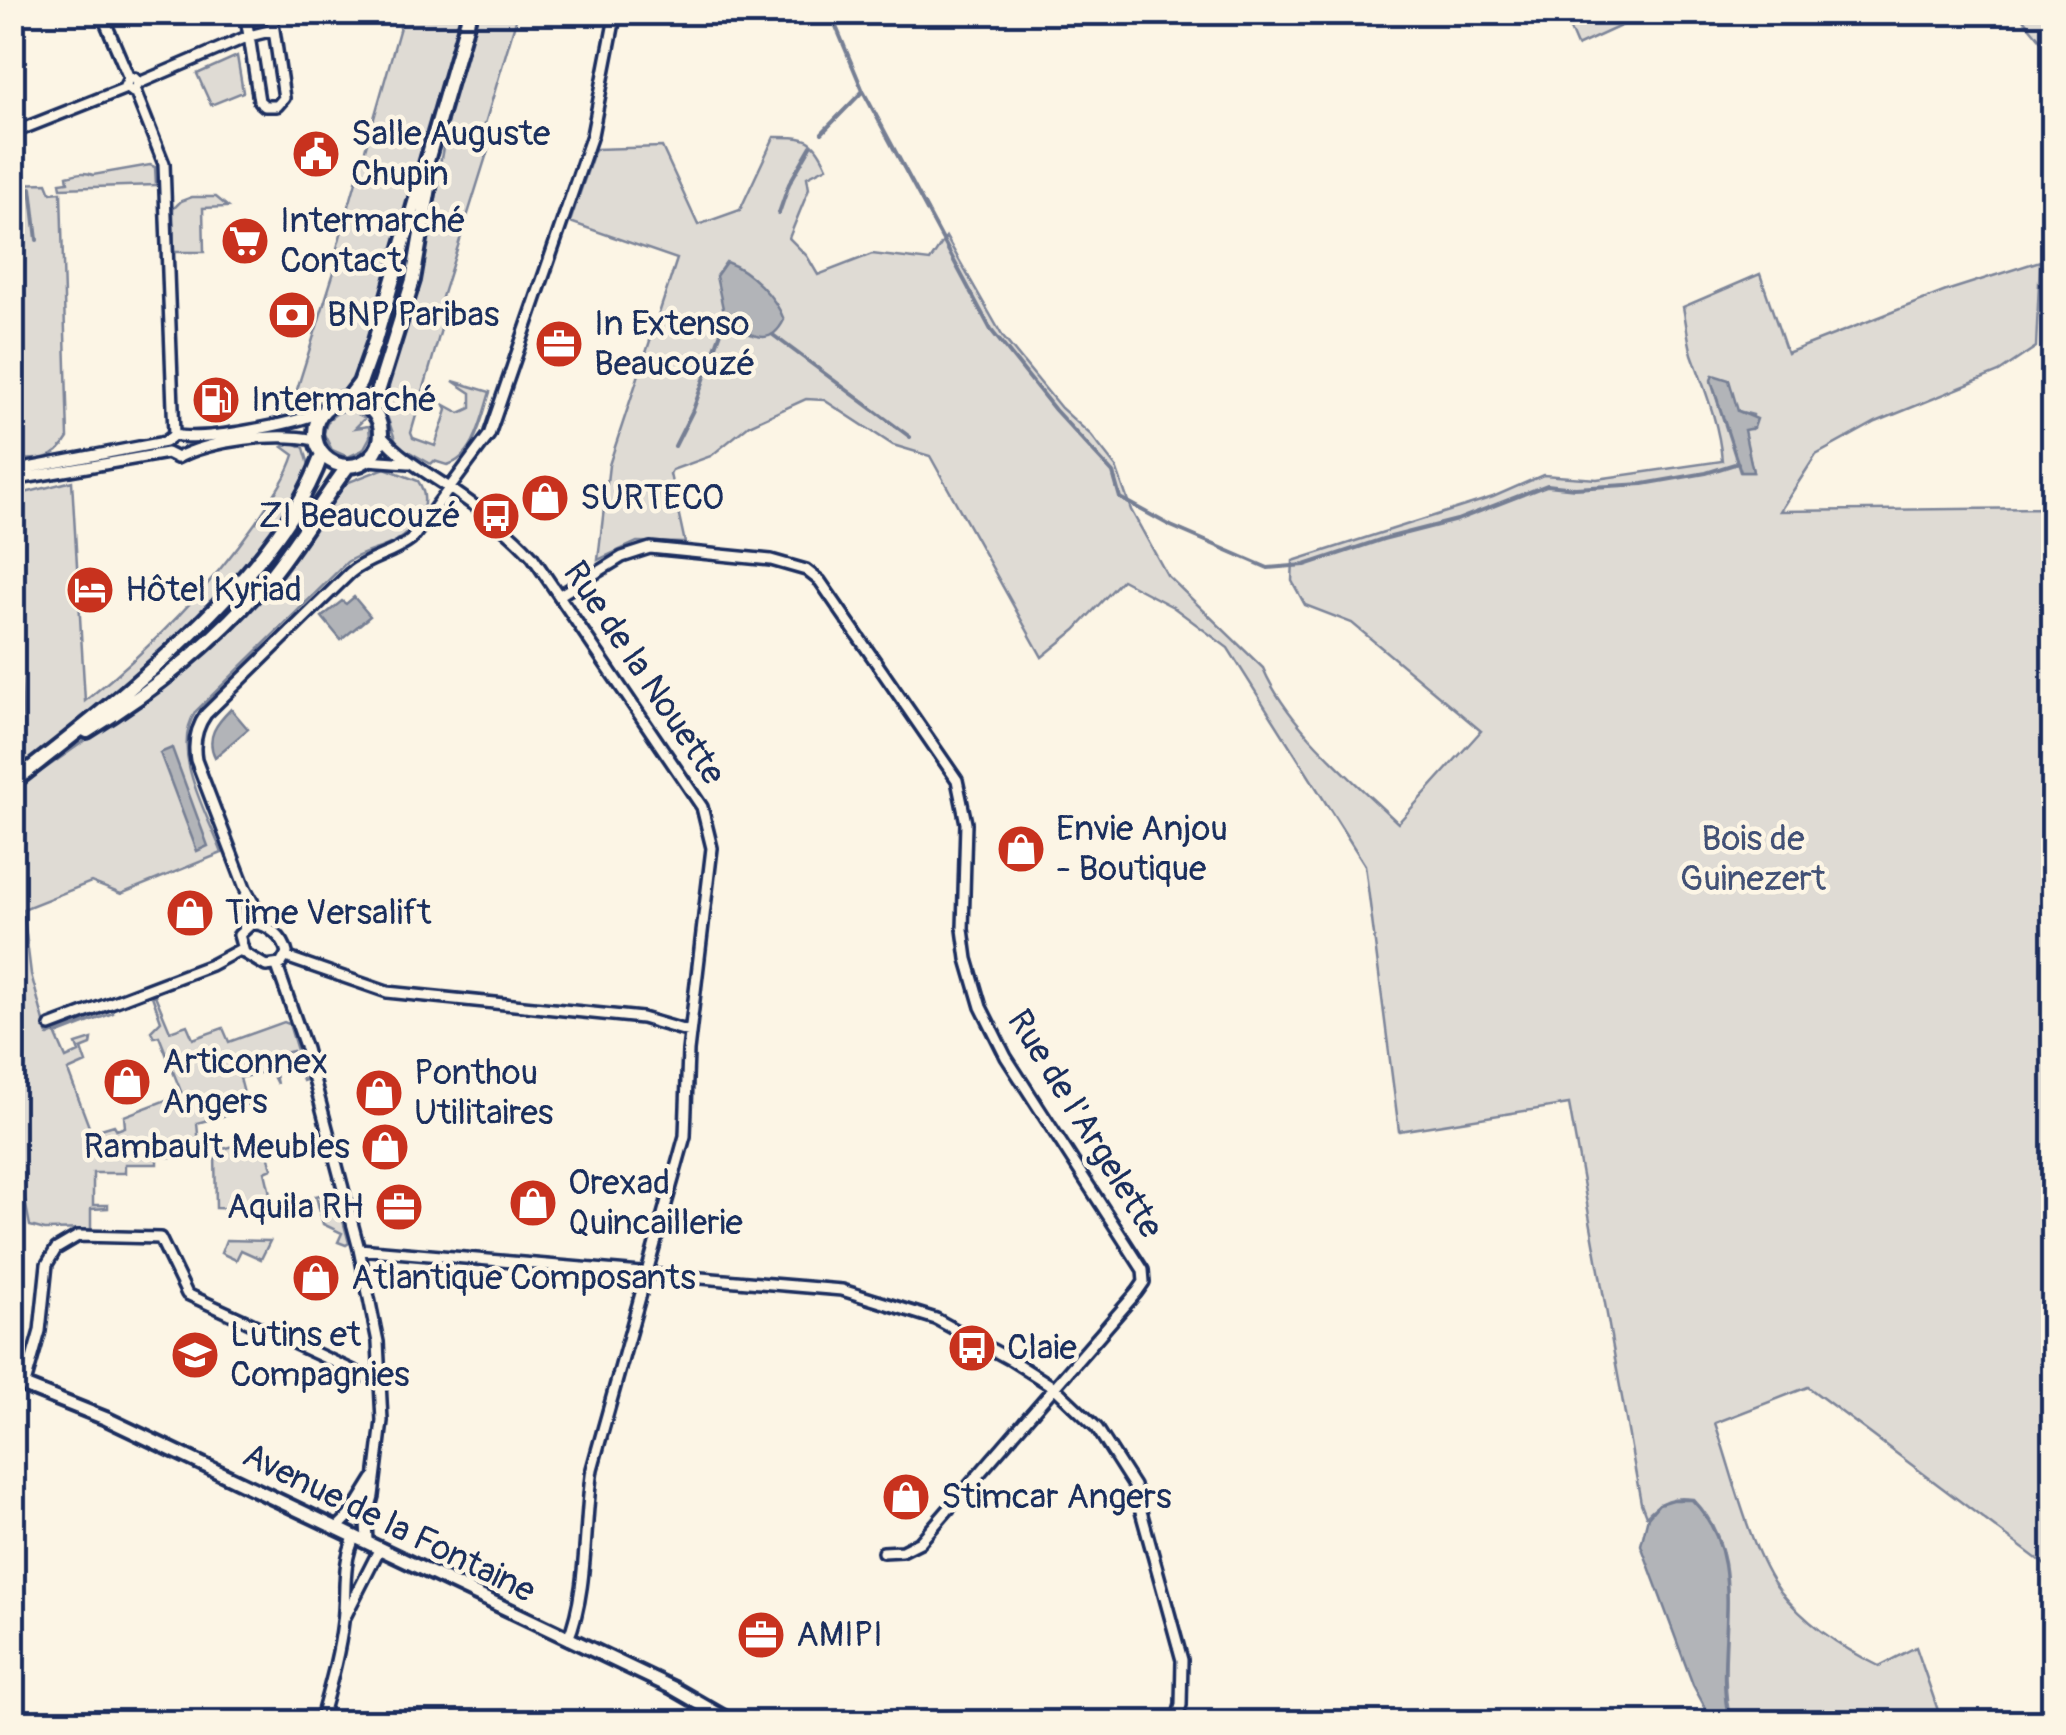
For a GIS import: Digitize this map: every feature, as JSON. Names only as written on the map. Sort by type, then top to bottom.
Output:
[{"type":"main road","points":[[346,400],[360,383],[375,341],[470,12]]},
{"type":"main road","points":[[319,447],[333,463],[348,466],[367,460],[378,447],[380,434],[372,411],[414,280],[439,130]]},
{"type":"main road","points":[[12,783],[176,647],[270,547],[308,488],[319,447],[316,425],[322,412],[346,400],[372,411]]},
{"type":"main road","points":[[51,753],[142,698],[208,644],[268,578],[348,466]]},
{"type":"street","points":[[102,12],[164,164],[172,442],[177,458],[186,451],[282,436],[319,447]]},
{"type":"street","points":[[245,12],[259,101],[265,106],[277,106],[284,98],[271,12]]},
{"type":"street","points":[[286,957],[284,943],[266,926],[245,888],[196,760],[199,725],[350,572],[411,540],[488,435],[592,135],[616,12]]},
{"type":"street","points":[[12,133],[249,36],[274,30]]},
{"type":"street","points":[[12,471],[293,422],[322,412]]},
{"type":"street","name":"Rue de la Nouette","points":[[380,434],[412,463],[520,542],[702,807],[712,848],[690,1032],[685,1136],[592,1469],[578,1611],[568,1638]]},
{"type":"street","points":[[12,480],[172,442],[186,451]]},
{"type":"street","points":[[367,460],[412,463]]},
{"type":"street","name":"Rue de l'Argelette","points":[[560,595],[622,557],[650,548],[772,560],[806,570],[832,595],[956,780],[963,800],[963,929],[982,1007],[1006,1057],[1143,1270],[1144,1282],[1137,1292],[920,1542],[902,1552],[883,1552]]},
{"type":"street","points":[[245,888],[248,912],[238,940],[241,949],[266,966],[277,966],[286,957]]},
{"type":"street","points":[[244,928],[255,923],[266,926]]},
{"type":"street","points":[[50,1026],[211,965],[241,949]]},
{"type":"street","points":[[286,957],[387,992],[642,1018],[690,1032]]},
{"type":"street","points":[[277,966],[306,1050],[360,1250],[378,1342],[382,1422],[373,1496],[361,1539],[348,1552],[343,1575],[344,1620]]},
{"type":"street","points":[[17,1381],[38,1342],[52,1253],[64,1241],[78,1236],[160,1238],[187,1294],[380,1383]]},
{"type":"street","points":[[360,1250],[842,1290],[948,1324],[1055,1388],[1097,1428],[1134,1486],[1182,1660],[1181,1705],[1176,1722]]},
{"type":"street","name":"Avenue de la Fontaine","points":[[17,1381],[107,1419],[380,1548],[673,1688],[732,1722]]},
{"type":"street","points":[[337,1528],[373,1480]]},
{"type":"street","points":[[320,1722],[344,1620],[380,1548]]},
{"type":"green space","points":[[404,13],[463,13],[358,375],[346,388],[327,395],[305,413],[290,415],[288,408],[340,253],[337,248]]},
{"type":"green space","points":[[476,13],[518,13],[479,144],[489,145],[488,150],[438,310],[443,312],[444,319],[411,433],[413,438],[435,446],[447,410],[445,405],[460,413],[471,408],[471,393],[453,381],[490,392],[476,435],[464,454],[447,465],[434,461],[431,464],[397,445],[381,399],[425,249],[450,108]]},
{"type":"green space","points":[[1563,13],[1649,13],[1577,46]]},
{"type":"green space","points":[[2018,13],[2053,13],[2053,55]]},
{"type":"green space","points":[[237,56],[243,92],[211,105],[197,74]]},
{"type":"green space","name":"Bois de Guinezert","points":[[774,137],[794,137],[813,144],[827,167],[807,177],[809,189],[789,238],[807,256],[818,275],[872,254],[930,261],[946,237],[1003,337],[1116,467],[1131,510],[1167,575],[1263,668],[1288,711],[1305,731],[1398,823],[1481,731],[1352,623],[1305,605],[1292,581],[1293,561],[1493,497],[1543,475],[1597,479],[1722,461],[1715,420],[1692,354],[1683,307],[1760,274],[1787,353],[1946,291],[2040,261],[2036,347],[1999,372],[1876,422],[1816,455],[1780,511],[2053,508],[2053,1571],[1808,1387],[1715,1423],[1751,1533],[1780,1591],[1825,1634],[1879,1666],[1916,1647],[1942,1722],[1731,1722],[1726,1693],[1727,1577],[1722,1549],[1711,1523],[1693,1499],[1667,1500],[1646,1516],[1641,1503],[1569,1104],[1399,1131],[1365,865],[1228,648],[1173,607],[1122,580],[1075,630],[1042,657],[930,456],[893,445],[824,400],[806,399],[749,425],[711,456],[672,470],[685,543],[637,542],[598,560],[609,465],[677,259],[570,222],[595,149],[662,147],[698,225],[740,210]],"holes":[[[1711,381],[1738,411],[1753,415],[1751,429],[1743,429],[1753,472],[1740,472]]]},
{"type":"green space","points":[[155,167],[156,185],[61,188],[60,183],[68,182],[67,176]]},
{"type":"green space","points":[[47,183],[51,193],[61,192],[68,438],[51,455],[13,459],[13,184]]},
{"type":"green space","points":[[192,197],[216,197],[228,207],[203,208],[204,252],[174,252],[173,209]]},
{"type":"green space","points":[[350,410],[365,418],[355,428],[369,426],[370,437],[363,450],[348,457],[332,450],[324,434],[332,417]]},
{"type":"green space","points":[[292,442],[304,448],[309,465],[299,486],[303,489],[234,582],[162,654],[13,774],[13,758],[24,749],[13,496],[72,481],[85,701],[155,639],[218,571],[283,481],[294,455],[283,447]]},
{"type":"green space","points":[[385,468],[418,481],[422,490],[423,507],[409,531],[394,542],[347,562],[196,711],[189,727],[188,763],[222,853],[121,894],[91,882],[23,909],[31,974],[48,1036],[112,1010],[113,1013],[56,1035],[66,1058],[79,1052],[76,1044],[92,1039],[91,1045],[81,1049],[86,1063],[68,1071],[91,1132],[114,1125],[117,1130],[125,1127],[124,1116],[182,1094],[159,1036],[154,1037],[151,1031],[161,1021],[152,996],[155,995],[170,1031],[187,1025],[193,1039],[223,1028],[229,1042],[284,1022],[289,1024],[306,1080],[303,1081],[293,1051],[271,1056],[277,1084],[270,1070],[240,1078],[248,1109],[197,1123],[200,1157],[157,1157],[157,1164],[125,1164],[125,1173],[93,1173],[93,1205],[108,1208],[91,1209],[91,1229],[45,1230],[30,1226],[13,1138],[13,791],[153,693],[225,630],[341,485]]},
{"type":"green space","points":[[264,1138],[272,1169],[265,1172],[272,1202],[283,1200],[286,1210],[216,1208],[215,1151]]},
{"type":"green space","points":[[335,1191],[349,1243],[346,1245],[338,1242],[342,1233],[323,1224],[316,1196]]},
{"type":"green space","points":[[226,1240],[270,1241],[261,1259],[241,1250],[236,1260],[221,1253]]},
{"type":"shaded area","points":[[726,262],[752,278],[775,302],[784,320],[774,333],[762,337],[735,327],[721,332],[724,313],[716,276]]},
{"type":"shaded area","points":[[1713,375],[1729,380],[1738,411],[1757,419],[1754,428],[1744,430],[1753,472],[1741,472],[1711,380]]},
{"type":"shaded area","points":[[354,597],[370,616],[341,640],[322,617]]},
{"type":"shaded area","points":[[231,709],[248,729],[215,757],[212,737]]},
{"type":"shaded area","points":[[172,748],[208,846],[197,851],[160,753]]},
{"type":"shaded area","points":[[1692,1500],[1710,1524],[1721,1550],[1726,1578],[1724,1665],[1729,1722],[1718,1722],[1693,1685],[1641,1545],[1648,1517],[1659,1504]]},
{"type":"waterway","points":[[822,133],[863,91],[830,12]]},
{"type":"waterway","points":[[863,91],[991,330],[1055,410],[1113,473],[1120,498],[1171,526],[1268,568],[1305,565],[1457,520],[1547,485],[1575,488],[1643,484],[1738,463]]},
{"type":"waterway","points":[[779,213],[789,184],[811,146]]},
{"type":"waterway","points":[[31,188],[37,240]]},
{"type":"waterway","points":[[675,446],[693,410],[721,332]]},
{"type":"waterway","points":[[773,335],[910,437]]},
{"type":"place","name":"Salle Auguste Chupin","points":[[316,154]]},
{"type":"place","name":"Intermarché Contact","points":[[245,241]]},
{"type":"place","name":"BNP Paribas","points":[[292,315]]},
{"type":"place","name":"In Extenso Beaucouzé","points":[[559,344]]},
{"type":"place","name":"Intermarché","points":[[216,400]]},
{"type":"place","name":"SURTECO","points":[[545,498]]},
{"type":"place","name":"ZI Beaucouzé","points":[[496,516]]},
{"type":"place","name":"Hôtel Kyriad","points":[[90,590]]},
{"type":"place","name":"Envie Anjou - Boutique","points":[[1021,849]]},
{"type":"place","name":"Time Versalift","points":[[190,913]]},
{"type":"place","name":"Articonnex Angers","points":[[127,1082]]},
{"type":"place","name":"Ponthou Utilitaires","points":[[379,1093]]},
{"type":"place","name":"Rambault Meubles","points":[[385,1147]]},
{"type":"place","name":"Orexad Quincaillerie","points":[[533,1203]]},
{"type":"place","name":"Aquila RH","points":[[399,1207]]},
{"type":"place","name":"Atlantique Composants","points":[[316,1278]]},
{"type":"place","name":"Claie","points":[[972,1348]]},
{"type":"place","name":"Lutins et Compagnies","points":[[195,1355]]},
{"type":"place","name":"Stimcar Angers","points":[[906,1497]]},
{"type":"place","name":"AMIPI","points":[[761,1635]]}]
